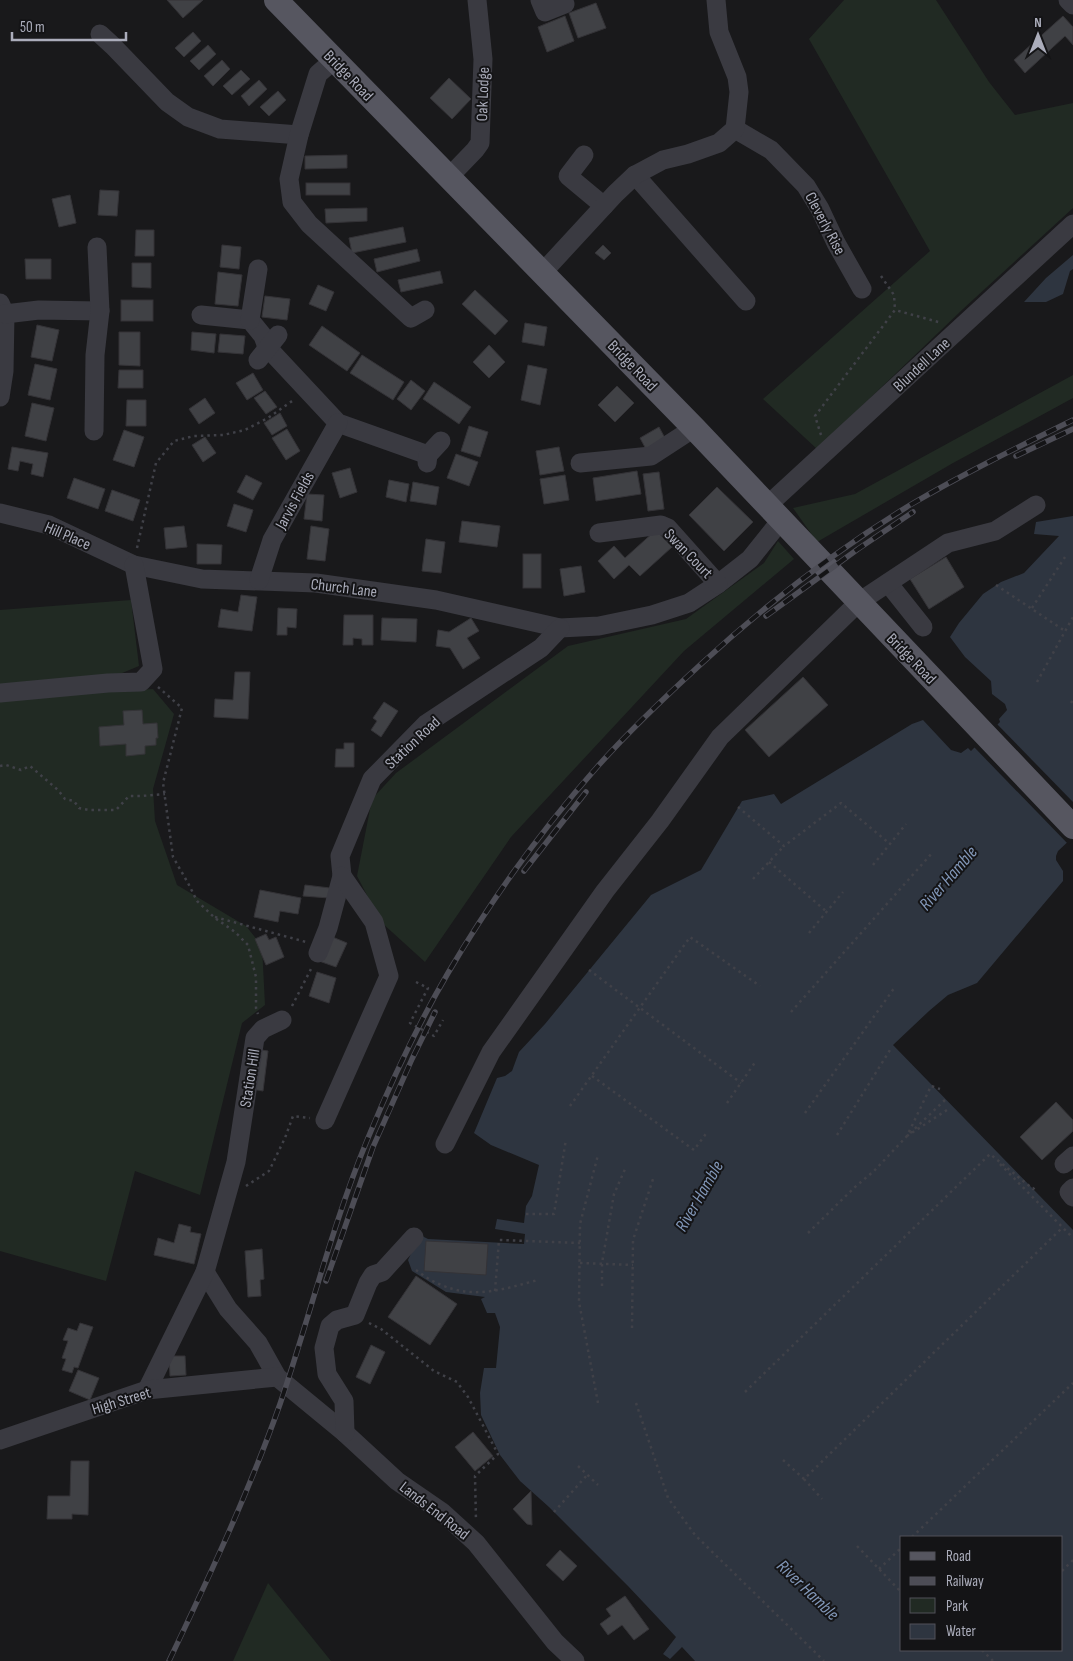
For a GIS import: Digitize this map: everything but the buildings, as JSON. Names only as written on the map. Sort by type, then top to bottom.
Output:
[{"type":"main road","name":"Bridge Road","points":[[276,0],[775,512],[858,602],[1073,827]]},
{"type":"street","name":"Oak Lodge","points":[[449,177],[475,150],[480,142],[483,60],[477,0]]},
{"type":"street","points":[[540,0],[545,12],[566,4]]},
{"type":"street","points":[[543,272],[634,175],[663,160],[688,154],[719,143],[735,129],[739,92],[737,77],[719,32],[716,0]]},
{"type":"street","points":[[1068,0],[1073,5]]},
{"type":"street","points":[[111,38],[167,102],[188,118],[220,129],[299,135]]},
{"type":"street","points":[[334,60],[318,74],[299,135],[289,179],[292,202],[306,230],[411,318],[425,310]]},
{"type":"street","name":"Cleverly Rise","points":[[735,129],[771,150],[806,186],[862,289]]},
{"type":"street","points":[[584,155],[568,176],[604,206]]},
{"type":"street","points":[[634,175],[746,302]]},
{"type":"street","name":"Blundell Lane","points":[[775,512],[827,451],[1073,224]]},
{"type":"street","points":[[92,259],[100,311],[95,355],[100,424]]},
{"type":"street","points":[[250,320],[258,269]]},
{"type":"street","points":[[0,397],[4,371],[3,309],[100,311]]},
{"type":"street","points":[[201,315],[250,320],[263,336],[267,347],[338,423],[432,453]]},
{"type":"street","name":"Jarvis Fields","points":[[259,580],[272,540],[338,423]]},
{"type":"street","points":[[579,462],[651,456],[694,428]]},
{"type":"street","points":[[445,1144],[491,1052],[605,891],[660,821],[720,737],[858,602],[948,543],[995,531],[1036,505]]},
{"type":"street","name":"Church Lane","points":[[134,564],[202,579],[316,582],[436,600],[560,628],[599,626],[652,615],[690,602],[718,584],[750,559],[775,512]]},
{"type":"street","name":"Hill Place","points":[[0,513],[49,525],[134,564]]},
{"type":"street","name":"Swan Court","points":[[599,533],[661,525],[668,528],[718,584]]},
{"type":"street","points":[[0,693],[108,682],[141,682],[153,669],[134,564]]},
{"type":"street","points":[[888,583],[923,627]]},
{"type":"street","name":"Station Road","points":[[342,876],[340,856],[372,779],[426,724],[541,648],[560,628]]},
{"type":"street","points":[[320,949],[342,876]]},
{"type":"street","points":[[325,1120],[390,976],[374,922],[342,876]]},
{"type":"street","name":"Station Hill","points":[[147,1390],[205,1272],[236,1162],[255,1038],[263,1029],[282,1020]]},
{"type":"street","points":[[1073,1188],[1069,1192],[1073,1196]]},
{"type":"street","points":[[345,1433],[344,1400],[326,1374],[324,1348],[330,1326],[337,1320],[355,1315],[368,1282],[374,1275],[382,1272],[414,1237]]},
{"type":"street","points":[[205,1272],[228,1309],[258,1343],[277,1377]]},
{"type":"street","name":"Lands End Road","points":[[277,1377],[345,1433],[398,1481],[442,1512],[476,1542],[555,1642],[575,1661]]},
{"type":"street","name":"High Street","points":[[0,1440],[147,1390],[277,1377]]},
{"type":"path","points":[[827,451],[814,416],[895,310],[894,295],[881,276]]},
{"type":"path","points":[[895,310],[960,328]]},
{"type":"path","points":[[134,564],[156,463],[174,441],[194,436],[223,435],[245,430],[268,418],[307,391]]},
{"type":"path","points":[[1032,609],[1066,558]]},
{"type":"path","points":[[996,585],[1065,631]]},
{"type":"path","points":[[1037,682],[1073,617]]},
{"type":"path","points":[[141,682],[160,687],[182,708],[163,783],[173,857],[197,901],[248,945],[256,977],[256,1008],[263,1029]]},
{"type":"path","points":[[0,766],[6,764],[21,770],[30,766],[58,790],[65,799],[74,801],[79,808],[89,810],[116,810],[129,796],[165,794]]},
{"type":"path","points":[[754,880],[784,846],[841,802],[890,844]]},
{"type":"path","points":[[738,807],[784,846]]},
{"type":"path","points":[[873,864],[906,824]]},
{"type":"path","points":[[792,1012],[933,852]]},
{"type":"path","points":[[769,862],[826,912]]},
{"type":"path","points":[[809,933],[843,892]]},
{"type":"path","points":[[214,917],[320,949],[293,1005],[282,1020]]},
{"type":"path","points":[[570,1106],[690,937],[760,986]]},
{"type":"path","points":[[589,970],[741,1083]]},
{"type":"path","points":[[416,982],[428,988],[410,1023],[434,1036],[443,1020]]},
{"type":"path","points":[[805,1113],[895,987]]},
{"type":"path","points":[[837,1135],[890,1050]]},
{"type":"path","points":[[727,1103],[756,1061]]},
{"type":"path","points":[[592,1076],[694,1150],[708,1131]]},
{"type":"path","points":[[907,1136],[931,1086],[940,1089]]},
{"type":"path","points":[[808,1233],[945,1100]]},
{"type":"path","points":[[907,1136],[950,1108]]},
{"type":"path","points":[[242,1193],[246,1186],[269,1171],[293,1116],[325,1120]]},
{"type":"path","points":[[526,1214],[554,1214],[566,1139]]},
{"type":"path","points":[[990,1154],[1033,1189],[1036,1186]]},
{"type":"path","points":[[990,1154],[1073,1238]]},
{"type":"path","points":[[745,1392],[990,1154]]},
{"type":"path","points":[[598,1155],[580,1224],[579,1302],[598,1403]]},
{"type":"path","points":[[602,1286],[602,1263],[614,1194],[626,1167]]},
{"type":"path","points":[[632,1328],[633,1240],[654,1176]]},
{"type":"path","points":[[804,1479],[1063,1227]]},
{"type":"path","points":[[496,1291],[499,1240],[580,1243]]},
{"type":"path","points":[[580,1262],[633,1265]]},
{"type":"path","points":[[416,1270],[439,1284],[458,1290],[487,1293],[538,1280]]},
{"type":"path","points":[[381,1329],[434,1371],[457,1382],[468,1398],[498,1454],[476,1476],[476,1542]]},
{"type":"path","points":[[913,1536],[1073,1383]]},
{"type":"path","points":[[636,1403],[668,1498],[695,1535],[824,1661]]},
{"type":"path","points":[[783,1460],[822,1499]]},
{"type":"path","points":[[578,1466],[598,1485]]},
{"type":"path","points":[[554,1512],[588,1474]]},
{"type":"path","points":[[857,1546],[900,1591]]},
{"type":"path","points":[[879,1569],[900,1549]]},
{"type":"path","points":[[1063,1570],[1073,1560]]},
{"type":"path","points":[[983,1651],[993,1661]]},
{"type":"green space","points":[[844,0],[936,0],[989,82],[1015,115],[1073,103],[1073,208],[963,309],[817,449],[763,399],[930,251],[809,39]]},
{"type":"green space","points":[[1073,375],[1073,398],[953,463],[817,542],[793,508],[855,494]]},
{"type":"green space","points":[[778,541],[794,559],[684,651],[511,837],[425,962],[381,922],[357,876],[372,799],[396,773],[568,646],[686,619],[764,563]]},
{"type":"green space","points":[[131,600],[139,666],[115,676],[0,687],[0,610]]},
{"type":"green space","points":[[153,689],[174,714],[153,789],[155,821],[177,885],[246,926],[262,946],[265,1005],[242,1023],[200,1195],[135,1171],[106,1281],[0,1251],[0,699]]},
{"type":"green space","points":[[268,1583],[331,1661],[233,1661]]},
{"type":"water","points":[[1073,255],[1073,269],[1070,271],[1063,294],[1046,302],[1024,302],[1046,278]]},
{"type":"water","name":"River Hamble","points":[[1073,516],[1073,837],[1058,851],[1056,856],[1056,860],[1063,871],[1063,881],[977,983],[948,995],[893,1045],[1073,1230],[1073,1661],[695,1661],[682,1647],[670,1659],[663,1654],[676,1637],[549,1507],[520,1481],[500,1455],[481,1415],[480,1393],[484,1368],[496,1368],[500,1327],[495,1313],[487,1313],[481,1299],[485,1297],[446,1292],[412,1271],[408,1260],[420,1235],[428,1239],[524,1244],[525,1234],[495,1229],[497,1219],[524,1223],[526,1206],[532,1196],[539,1165],[491,1145],[474,1133],[497,1078],[505,1076],[512,1071],[519,1052],[545,1024],[651,895],[701,870],[742,801],[774,794],[781,804],[912,724],[923,720],[951,750],[961,753],[968,748],[971,751],[1000,722],[999,719],[1007,710],[1005,704],[992,694],[991,681],[965,657],[950,637],[983,594],[1001,582],[1024,573],[1059,536],[1034,534],[1036,522]]},
{"type":"pier","points":[[996,723],[1073,802],[1073,840],[1069,845],[973,746]]},
{"type":"railway","points":[[169,1661],[228,1534],[268,1437],[291,1371],[343,1204],[386,1096],[415,1034],[448,973],[518,866],[577,790],[623,740],[700,665],[775,600],[828,560],[910,505],[970,472],[1073,420]]},
{"type":"railway","points":[[1016,456],[1073,429]]},
{"type":"railway","points":[[766,616],[858,549],[913,512]]},
{"type":"railway","points":[[524,871],[586,792]]},
{"type":"railway","points":[[326,1281],[373,1147],[435,1012]]}]
